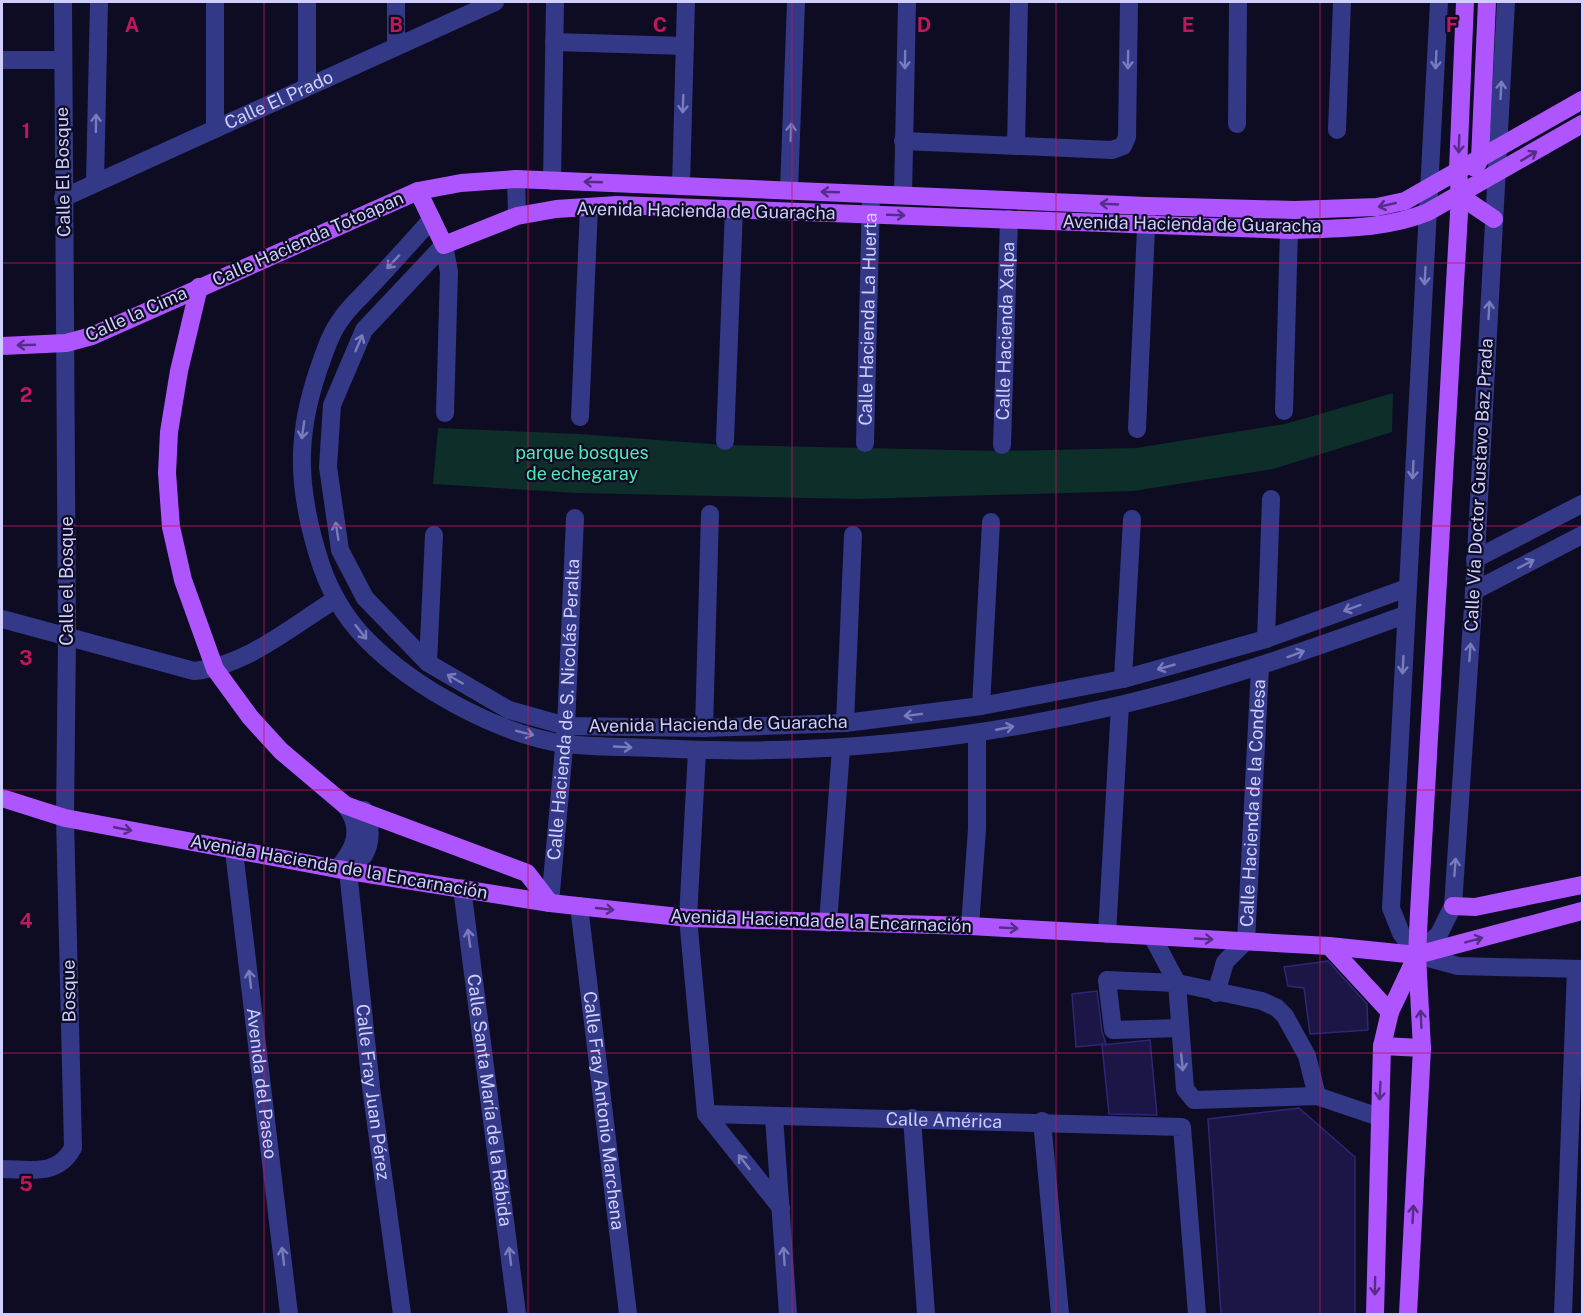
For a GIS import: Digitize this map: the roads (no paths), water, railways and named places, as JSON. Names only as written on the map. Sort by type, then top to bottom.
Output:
[{"type":"main road","name":"Calle Vía Doctor Gustavo Baz Prada","points":[[1408,1314],[1422,1048],[1417,955],[1460,196],[1458,170],[1465,2]]},
{"type":"main road","name":"Calle Vía Doctor Gustavo Baz Prada","points":[[1460,196],[1480,159],[1487,2]]},
{"type":"main road","name":"Avenida Hacienda de Guaracha","points":[[418,191],[461,183],[516,179],[1147,206],[1295,210],[1377,207],[1405,201],[1582,100]]},
{"type":"main road","name":"Avenida Hacienda de Guaracha","points":[[444,245],[517,216],[617,205],[1289,230],[1381,225],[1407,220],[1460,196],[1582,124]]},
{"type":"main road","points":[[418,191],[444,245]]},
{"type":"main road","name":"Calle Hacienda Totoapan","points":[[198,287],[418,191]]},
{"type":"main road","points":[[1460,196],[1494,219]]},
{"type":"main road","points":[[198,287],[179,371],[170,432],[167,473],[171,527],[183,580],[215,669],[250,717],[281,751],[345,806],[364,810],[527,873],[550,903]]},
{"type":"main road","name":"Calle la Cima","points":[[2,346],[66,344],[92,336],[198,287]]},
{"type":"main road","name":"Avenida Hacienda de la Encarnación","points":[[2,798],[65,818],[234,851],[550,903],[688,918],[970,926],[1329,946],[1417,955]]},
{"type":"main road","points":[[1453,906],[1475,907],[1582,885]]},
{"type":"main road","points":[[1417,955],[1582,911]]},
{"type":"main road","points":[[1329,946],[1390,1012]]},
{"type":"main road","name":"Calle Vía Doctor Gustavo Baz Prada","points":[[1375,1314],[1378,1117],[1382,1046],[1390,1012],[1417,955]]},
{"type":"main road","points":[[1382,1046],[1422,1048]]},
{"type":"street","name":"Calle El Bosque","points":[[63,2],[61,60],[66,344]]},
{"type":"street","name":"Calle El Bosque","points":[[95,182],[99,2]]},
{"type":"street","points":[[215,2],[215,129]]},
{"type":"street","points":[[307,2],[307,86]]},
{"type":"street","points":[[396,2],[396,46]]},
{"type":"street","points":[[552,180],[555,2]]},
{"type":"street","points":[[681,186],[686,2]]},
{"type":"street","points":[[789,190],[796,2]]},
{"type":"street","points":[[903,195],[907,2]]},
{"type":"street","points":[[1016,146],[1019,2]]},
{"type":"street","points":[[903,141],[1112,150],[1123,146],[1127,137],[1129,2]]},
{"type":"street","points":[[1237,124],[1238,2]]},
{"type":"street","points":[[1337,130],[1342,2]]},
{"type":"street","points":[[1417,955],[1401,933],[1391,908],[1439,2]]},
{"type":"street","name":"Calle Vía Doctor Gustavo Baz Prada","points":[[1417,955],[1439,934],[1453,906],[1474,591],[1506,2]]},
{"type":"street","name":"Calle El Prado","points":[[63,198],[487,3]]},
{"type":"street","points":[[554,42],[685,46]]},
{"type":"street","points":[[2,60],[61,60]]},
{"type":"street","points":[[516,179],[517,216]]},
{"type":"street","points":[[617,205],[618,183]]},
{"type":"street","name":"Calle Hacienda La Huerta","points":[[865,443],[871,194]]},
{"type":"street","points":[[1137,429],[1147,206]]},
{"type":"street","points":[[580,417],[589,207]]},
{"type":"street","points":[[725,441],[734,209]]},
{"type":"street","name":"Avenida Hacienda de Guaracha","points":[[432,219],[341,319],[324,354],[307,402],[301,444],[301,487],[321,567],[336,599],[366,639],[411,676],[468,710],[511,730],[697,751],[841,749],[977,733],[1120,705],[1260,667],[1405,615]]},
{"type":"street","name":"Calle Hacienda Xalpa","points":[[1002,445],[1009,219]]},
{"type":"street","points":[[1284,411],[1289,230]]},
{"type":"street","points":[[444,245],[449,272],[445,413]]},
{"type":"street","name":"Avenida Hacienda de Guaracha","points":[[444,245],[364,330],[332,405],[328,467],[340,550],[365,598],[428,663],[509,711],[565,735],[845,723],[981,706],[1123,679],[1266,639],[1407,588]]},
{"type":"street","name":"Calle el Bosque","points":[[65,818],[66,344]]},
{"type":"street","points":[[1266,639],[1271,499]]},
{"type":"street","points":[[1475,559],[1582,504]]},
{"type":"street","points":[[704,728],[710,514]]},
{"type":"street","name":"Calle Hacienda de S. Nicolás Peralta","points":[[550,903],[565,735],[575,518]]},
{"type":"street","points":[[1123,679],[1132,519]]},
{"type":"street","points":[[981,706],[991,522]]},
{"type":"street","points":[[428,663],[434,535]]},
{"type":"street","points":[[845,723],[853,535]]},
{"type":"street","points":[[1474,591],[1582,535]]},
{"type":"street","points":[[2,619],[194,671],[215,669],[241,658],[336,599]]},
{"type":"street","points":[[1213,654],[1220,678]]},
{"type":"street","name":"Calle Hacienda de la Condesa","points":[[1246,941],[1260,667]]},
{"type":"street","points":[[1107,934],[1120,705]]},
{"type":"street","points":[[950,735],[944,729],[944,720],[952,710]]},
{"type":"street","points":[[874,745],[883,737],[883,728],[876,719]]},
{"type":"street","points":[[970,926],[977,829],[977,733]]},
{"type":"street","points":[[828,922],[841,749]]},
{"type":"street","points":[[697,751],[688,918],[706,1114],[781,1208]]},
{"type":"street","points":[[342,870],[354,846],[356,836],[352,814],[345,806]]},
{"type":"street","points":[[342,870],[360,864],[367,849],[369,826],[364,810]]},
{"type":"street","name":"Bosque","points":[[2,1169],[51,1169],[66,1162],[73,1148],[65,818]]},
{"type":"street","name":"Avenida del Paseo","points":[[234,851],[290,1314]]},
{"type":"street","name":"Calle Fray Juan Pérez","points":[[342,870],[402,1314]]},
{"type":"street","name":"Calle Santa María de la Rábida","points":[[462,888],[517,1314]]},
{"type":"street","name":"Calle Fray Antonio Marchena","points":[[579,906],[628,1314]]},
{"type":"street","points":[[1152,936],[1177,983],[1185,1089],[1194,1100],[1317,1096],[1378,1117]]},
{"type":"street","points":[[1216,993],[1225,962],[1246,941]]},
{"type":"street","name":"Avenida Hacienda de la Encarnación","points":[[1417,955],[1458,966],[1579,969]]},
{"type":"street","points":[[1563,1314],[1579,969]]},
{"type":"street","points":[[1179,1028],[1113,1030],[1107,980],[1177,983],[1262,1001],[1277,1008],[1285,1016],[1307,1056],[1317,1096]]},
{"type":"street","name":"Calle América","points":[[706,1114],[1042,1121],[1182,1127],[1197,1314]]},
{"type":"street","points":[[774,1117],[788,1314]]},
{"type":"street","points":[[912,1118],[926,1314]]},
{"type":"street","points":[[1042,1121],[1060,1314]]},
{"type":"park label","name":"parque bosques de echegaray","points":[[582,463]]}]
